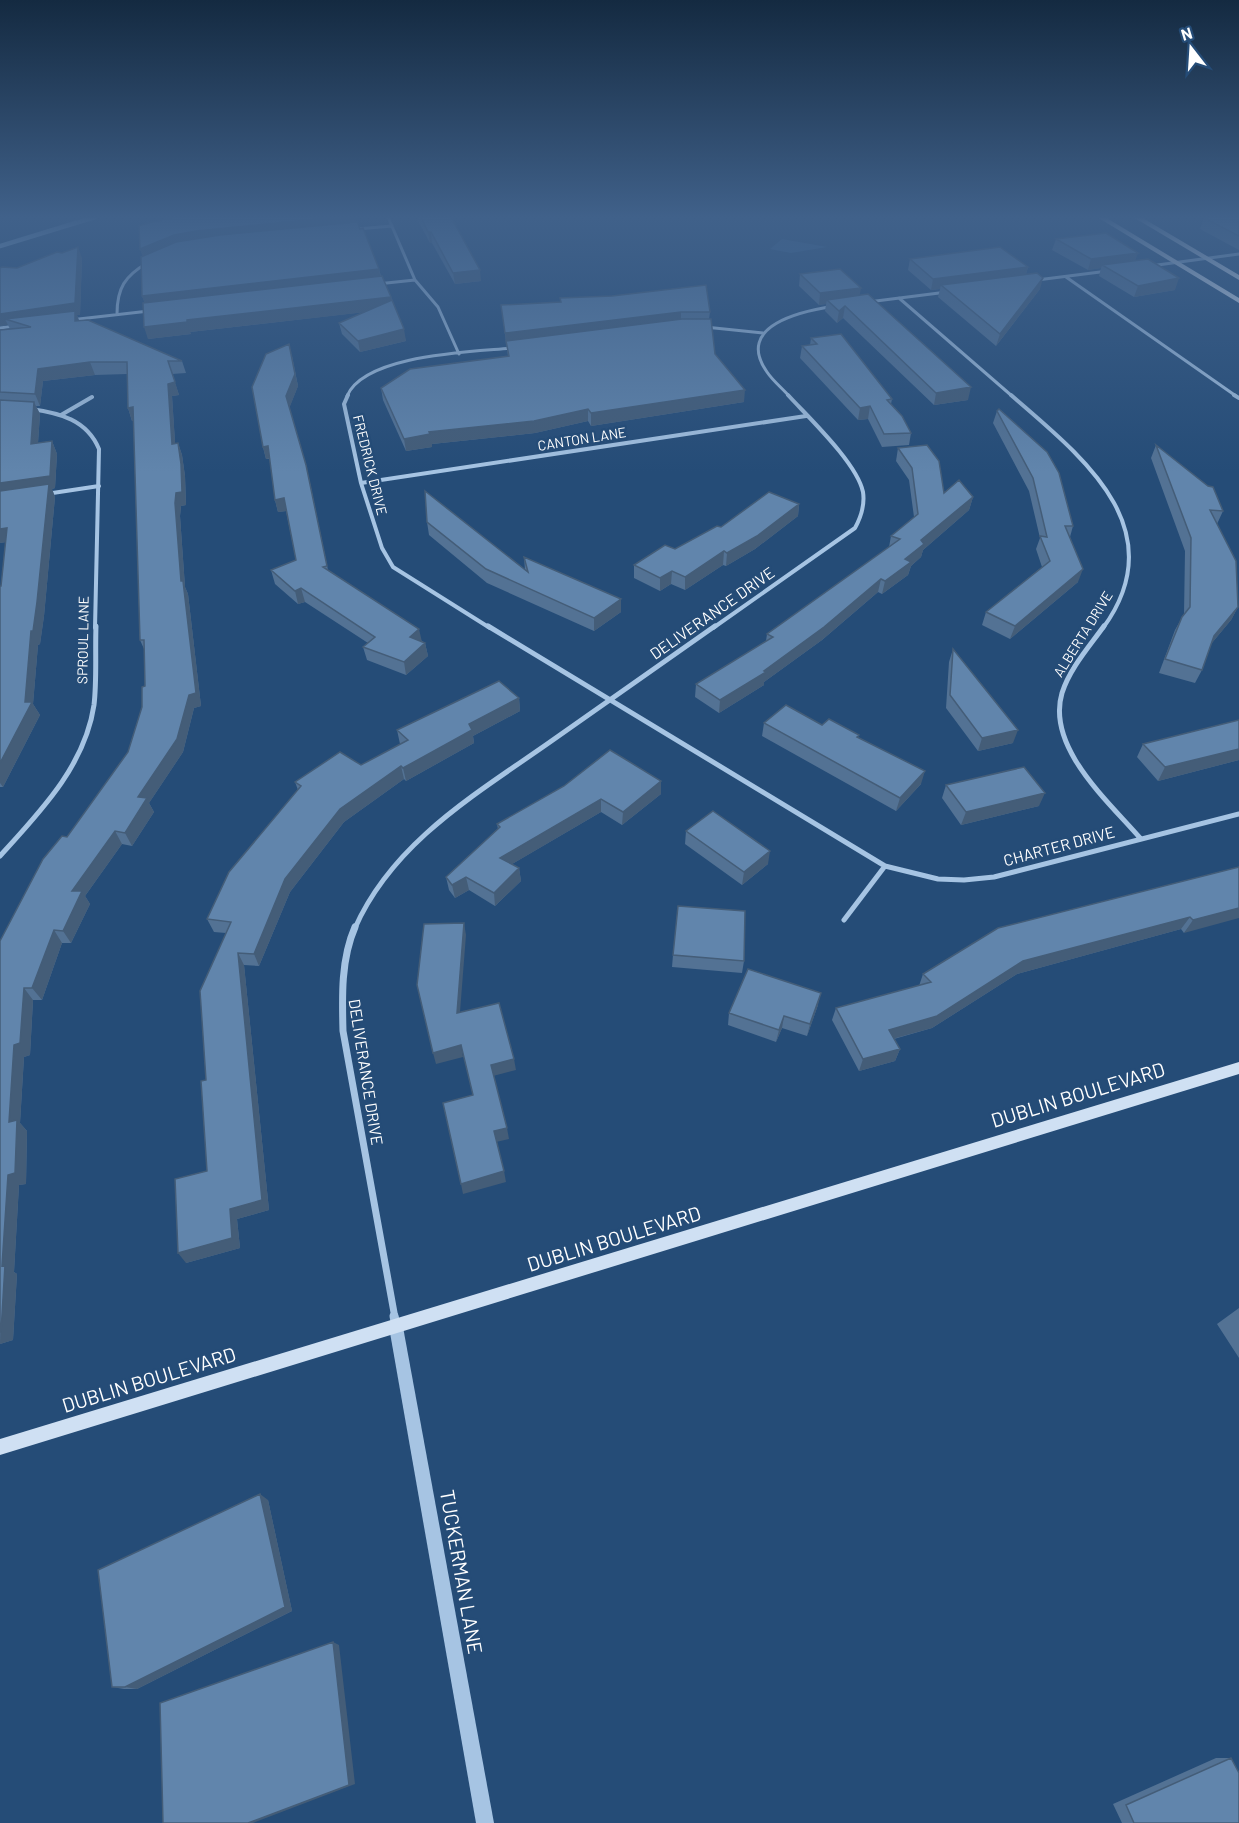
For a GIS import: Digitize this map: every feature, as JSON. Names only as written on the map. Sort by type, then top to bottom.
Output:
[{"type":"main road","name":"DUBLIN BOULEVARD","points":[[0,1447],[396,1328],[1239,1068]]},
{"type":"street","points":[[116,302],[117,314]]},
{"type":"street","points":[[434,302],[459,354]]},
{"type":"street","name":"ALBERTA DRIVE","points":[[904,302],[1078,453],[1112,495],[1121,514],[1129,548],[1125,587],[1120,601],[1074,667],[1065,684],[1060,704],[1060,722],[1065,740],[1080,765],[1140,838]]},
{"type":"street","points":[[1102,302],[1239,398]]},
{"type":"street","points":[[697,326],[763,333],[780,320],[792,315],[844,305]]},
{"type":"street","points":[[59,321],[152,310]]},
{"type":"street","points":[[0,328],[23,325]]},
{"type":"street","name":"DELIVERANCE DRIVE","points":[[396,1328],[343,1031],[340,996],[352,935],[362,910],[378,884],[397,859],[420,837],[452,812],[855,528],[862,515],[864,502],[858,478],[761,363],[758,348],[763,333]]},
{"type":"street","name":"FREDRICK DRIVE","points":[[515,347],[393,365],[365,375],[349,388],[344,404],[361,483],[382,548],[393,567],[611,701]]},
{"type":"street","points":[[61,415],[92,397]]},
{"type":"street","name":"SPROUL LANE","points":[[0,856],[62,784],[77,761],[94,704],[99,449],[96,438],[83,425],[61,415],[22,408]]},
{"type":"street","name":"CANTON LANE","points":[[361,483],[806,416]]},
{"type":"street","points":[[44,494],[99,486]]},
{"type":"street","name":"CHARTER DRIVE","points":[[611,701],[885,866],[915,877],[943,882],[968,882],[994,877],[1239,814]]},
{"type":"street","points":[[843,920],[885,866]]},
{"type":"street","name":"TUCKERMAN LANE","points":[[396,1328],[484,1823]]},
{"type":"building","points":[[0,302],[75,302],[75,303],[0,314]]},
{"type":"building","points":[[151,302],[346,302],[144,327],[143,303]]},
{"type":"building","points":[[387,302],[393,302],[404,329],[358,341],[339,323]]},
{"type":"building","points":[[560,302],[709,302],[710,312],[681,312],[505,333],[501,305]]},
{"type":"building","points":[[829,302],[877,302],[971,387],[936,393],[845,306],[839,311]]},
{"type":"building","points":[[962,302],[1025,302],[1000,334]]},
{"type":"building","points":[[75,311],[75,321],[88,320],[182,361],[168,361],[175,382],[168,384],[172,444],[178,443],[181,464],[182,492],[176,493],[175,503],[181,581],[183,581],[196,693],[189,695],[177,739],[138,797],[147,798],[125,833],[115,831],[72,891],[82,891],[63,931],[54,930],[32,988],[24,988],[20,1043],[14,1045],[9,1122],[17,1120],[15,1173],[8,1175],[0,1332],[0,941],[43,859],[62,836],[67,837],[128,752],[142,707],[142,687],[145,686],[144,640],[140,640],[133,407],[128,408],[127,362],[90,362],[38,369],[35,394],[0,392],[0,330],[31,327],[5,319]]},
{"type":"building","points":[[682,319],[711,319],[715,354],[745,390],[591,413],[588,409],[534,421],[429,432],[430,434],[404,439],[381,388],[410,369],[509,356],[506,341]]},
{"type":"building","points":[[841,334],[892,399],[887,400],[902,416],[911,433],[884,434],[870,406],[860,408],[802,346],[817,344],[811,338]]},
{"type":"building","points":[[289,344],[295,374],[286,396],[306,465],[327,566],[323,567],[419,629],[410,637],[425,643],[404,662],[363,647],[375,637],[301,588],[295,591],[271,570],[296,560],[284,498],[275,500],[268,446],[263,447],[252,387],[266,354]]},
{"type":"building","points":[[0,400],[34,402],[31,444],[52,441],[50,476],[0,483]]},
{"type":"building","points":[[999,409],[1047,452],[1059,473],[1073,526],[1065,526],[1083,569],[1015,626],[986,612],[1050,561],[1040,536],[1047,537],[1033,478],[997,411]]},
{"type":"building","points":[[927,445],[939,461],[944,493],[959,480],[973,497],[921,540],[924,544],[905,559],[911,562],[885,581],[881,579],[824,627],[764,671],[766,672],[720,700],[696,684],[773,637],[767,634],[900,539],[891,536],[918,514],[912,468],[898,448]]},
{"type":"building","points":[[1156,445],[1208,486],[1213,487],[1223,511],[1210,510],[1236,561],[1238,607],[1214,636],[1202,670],[1165,659],[1182,617],[1190,607],[1191,538]]},
{"type":"building","points":[[49,484],[37,602],[33,631],[31,631],[25,702],[32,702],[0,763],[0,586],[7,528],[0,529],[0,491]]},
{"type":"building","points":[[425,491],[528,572],[524,557],[621,599],[594,618],[486,569],[427,522]]},
{"type":"building","points":[[769,492],[799,504],[757,536],[727,553],[724,551],[685,577],[672,571],[660,578],[634,565],[665,545],[675,549],[717,526],[721,527]]},
{"type":"building","points":[[953,649],[1018,730],[982,738],[950,695]]},
{"type":"building","points":[[499,681],[519,698],[469,724],[472,730],[403,768],[401,766],[340,809],[285,879],[254,954],[238,953],[262,1200],[230,1209],[232,1238],[178,1253],[175,1179],[207,1171],[201,1081],[206,1080],[200,991],[231,922],[207,919],[229,872],[301,786],[295,782],[340,752],[361,765],[408,740],[397,730]]},
{"type":"building","points":[[786,705],[822,725],[829,719],[859,735],[857,737],[925,771],[900,798],[764,723]]},
{"type":"building","points":[[1239,720],[1239,749],[1165,767],[1143,744]]},
{"type":"building","points":[[610,750],[661,781],[623,812],[601,799],[500,858],[519,868],[494,893],[466,877],[452,885],[446,877],[500,827],[497,824],[564,786]]},
{"type":"building","points":[[1024,767],[1045,793],[966,812],[946,785]]},
{"type":"building","points":[[713,811],[770,851],[744,872],[686,831]]},
{"type":"building","points":[[1239,867],[1239,908],[1193,920],[1190,917],[1023,961],[937,1016],[889,1030],[900,1049],[863,1059],[836,1008],[931,982],[923,974],[998,928]]},
{"type":"building","points":[[678,906],[745,911],[744,961],[673,955]]},
{"type":"building","points":[[464,923],[457,1013],[499,1003],[514,1059],[491,1065],[507,1128],[494,1131],[504,1171],[461,1184],[443,1103],[473,1095],[461,1045],[433,1053],[417,985],[424,924]]},
{"type":"building","points":[[748,969],[821,993],[810,1024],[784,1016],[779,1030],[729,1013]]},
{"type":"building","points":[[260,1494],[285,1607],[125,1687],[112,1687],[98,1570]]},
{"type":"building","points":[[333,1642],[349,1785],[248,1823],[163,1823],[160,1703]]},
{"type":"building","points":[[1231,1758],[1239,1773],[1239,1823],[1134,1823],[1126,1805]]}]
